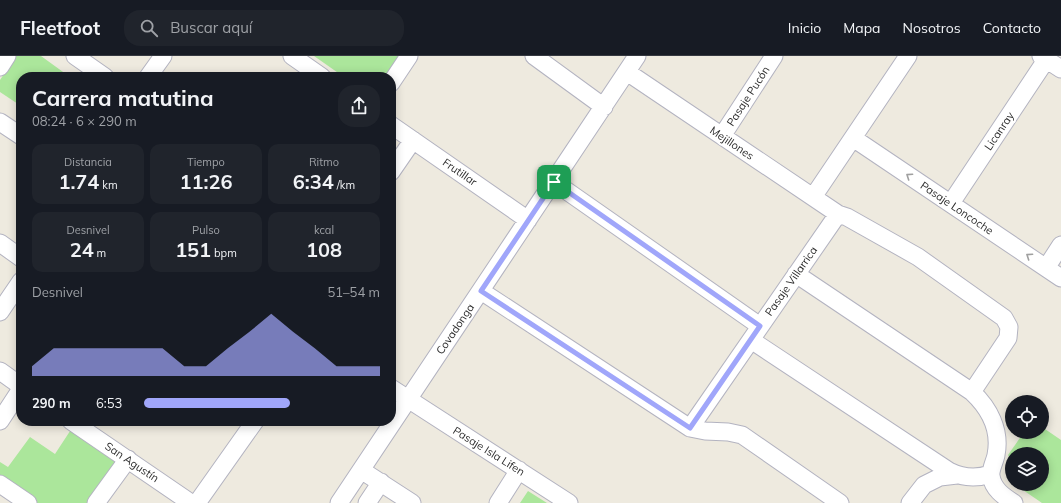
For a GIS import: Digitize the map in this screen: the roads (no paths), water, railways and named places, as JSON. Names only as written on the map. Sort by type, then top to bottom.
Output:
[{"type":"street","points":[[0,67],[7,56]]},
{"type":"street","points":[[75,56],[98,72]]},
{"type":"street","points":[[152,72],[163,56]]},
{"type":"street","points":[[292,56],[311,72]]},
{"type":"street","points":[[396,76],[409,56]]},
{"type":"street","points":[[534,56],[604,107]]},
{"type":"street","name":"Covadonga","points":[[396,418],[637,56]]},
{"type":"street","name":"Pasaje Pucón","points":[[722,136],[774,56]]},
{"type":"street","points":[[813,197],[908,56]]},
{"type":"street","points":[[1044,58],[1061,69]]},
{"type":"street","name":"Licanray","points":[[951,203],[1044,58]]},
{"type":"street","name":"Mejillones","points":[[626,72],[838,214],[847,217],[918,257],[1004,318],[1008,322],[1008,338],[972,392]]},
{"type":"street","points":[[0,122],[16,133]]},
{"type":"street","name":"Frutillar","points":[[396,128],[528,220]]},
{"type":"street","name":"Pasaje Loncoche","points":[[853,138],[1061,278]]},
{"type":"street","points":[[396,165],[413,140]]},
{"type":"street","points":[[554,182],[755,333],[949,471],[957,475],[974,478],[990,474]]},
{"type":"street","name":"Pasaje Villarrica","points":[[690,428],[838,214]]},
{"type":"street","points":[[0,243],[16,254]]},
{"type":"street","points":[[1046,268],[1061,245]]},
{"type":"street","points":[[796,274],[972,392],[986,408],[992,418],[995,429],[997,440],[996,452],[990,474],[993,483],[1000,494],[1014,503]]},
{"type":"street","points":[[0,312],[16,289]]},
{"type":"street","points":[[481,291],[690,428],[742,435],[840,503]]},
{"type":"street","points":[[0,371],[16,382]]},
{"type":"street","name":"Pasaje Isla Lifen","points":[[396,392],[569,503]]},
{"type":"street","points":[[0,422],[16,397]]},
{"type":"street","name":"San Agustín","points":[[78,426],[191,503]]},
{"type":"street","points":[[197,503],[251,426]]},
{"type":"street","name":"Covadonga","points":[[339,503],[391,426]]},
{"type":"street","points":[[96,503],[128,459]]},
{"type":"street","points":[[361,470],[412,503]]},
{"type":"street","points":[[498,503],[519,470]]},
{"type":"street","points":[[910,503],[924,485],[940,477],[957,475]]},
{"type":"street","points":[[367,503],[381,482]]},
{"type":"street","points":[[0,484],[28,503]]}]
